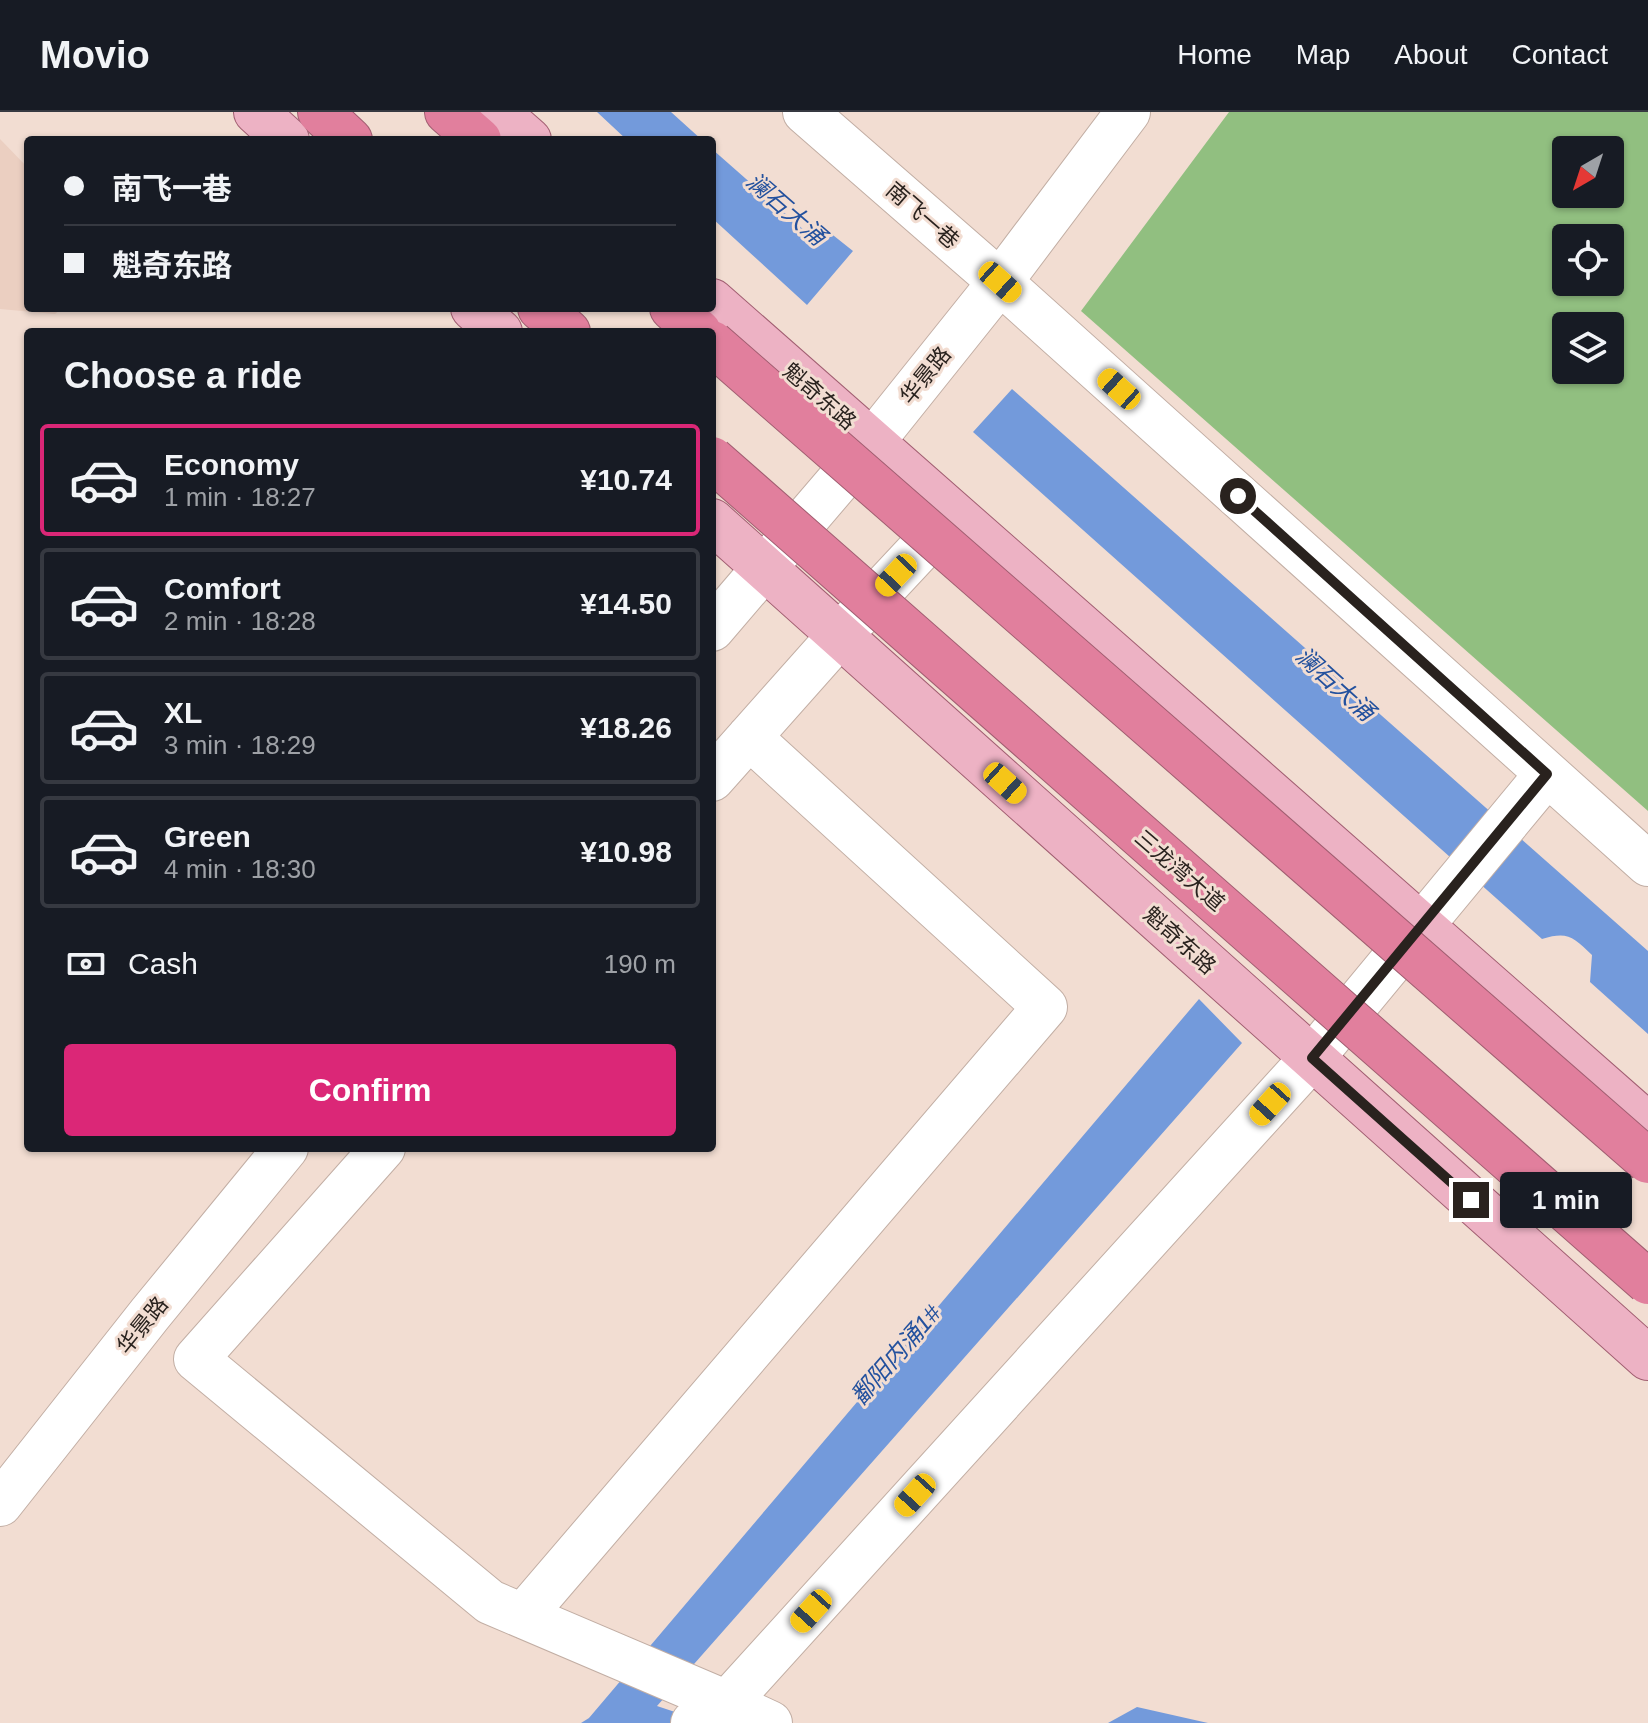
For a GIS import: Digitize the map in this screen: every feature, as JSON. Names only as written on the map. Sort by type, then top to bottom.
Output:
[{"type":"highway","points":[[320,112],[346,136]]},
{"type":"highway","points":[[447,112],[474,136]]},
{"type":"highway","points":[[545,312],[563,328]]},
{"type":"highway","points":[[676,312],[694,328]]},
{"type":"highway","points":[[716,346],[1648,1161]]},
{"type":"highway","name":"三龙湾大道","points":[[716,463],[1648,1282]]},
{"type":"main road","points":[[256,112],[283,136]]},
{"type":"main road","points":[[497,112],[524,136]]},
{"type":"main road","name":"魁奇东路","points":[[716,305],[1648,1125]]},
{"type":"main road","points":[[478,312],[496,328]]},
{"type":"main road","name":"魁奇东路","points":[[716,525],[1648,1358]]},
{"type":"street","name":"南飞一巷","points":[[805,112],[1000,282],[1648,864]]},
{"type":"street","name":"华景路","points":[[716,624],[872,442],[1000,282],[1128,112]]},
{"type":"street","points":[[716,774],[953,514]]},
{"type":"street","points":[[523,1616],[1045,1007],[749,737]]},
{"type":"street","points":[[710,1713],[1312,1058],[1547,774]]},
{"type":"street","name":"华景路","points":[[0,1504],[283,1152]]},
{"type":"street","points":[[379,1152],[196,1359],[490,1602],[653,1671],[710,1713],[770,1723]]},
{"type":"shaded area","points":[[0,139],[24,164],[24,311],[0,309]]},
{"type":"green space","points":[[1229,112],[1648,112],[1648,811],[1081,311]]},
{"type":"water","points":[[597,112],[671,112],[698,136],[623,136]]},
{"type":"water","points":[[716,153],[805,231],[814,220],[853,251],[807,305],[716,222]]},
{"type":"water","name":"澜石大涌","points":[[1012,389],[1648,951],[1648,1034],[1590,982],[1592,955],[1580,944],[1564,936],[1542,939],[973,432]]},
{"type":"water","points":[[1199,999],[1242,1043],[657,1706],[708,1723],[581,1723],[589,1718]]},
{"type":"water","points":[[1137,1707],[1208,1723],[1108,1723]]},
{"type":"route","points":[[1238,496],[1547,774],[1312,1058],[1471,1200]]},
{"type":"water label","name":"鄱阳内涌1#","points":[[896,1355]]}]
